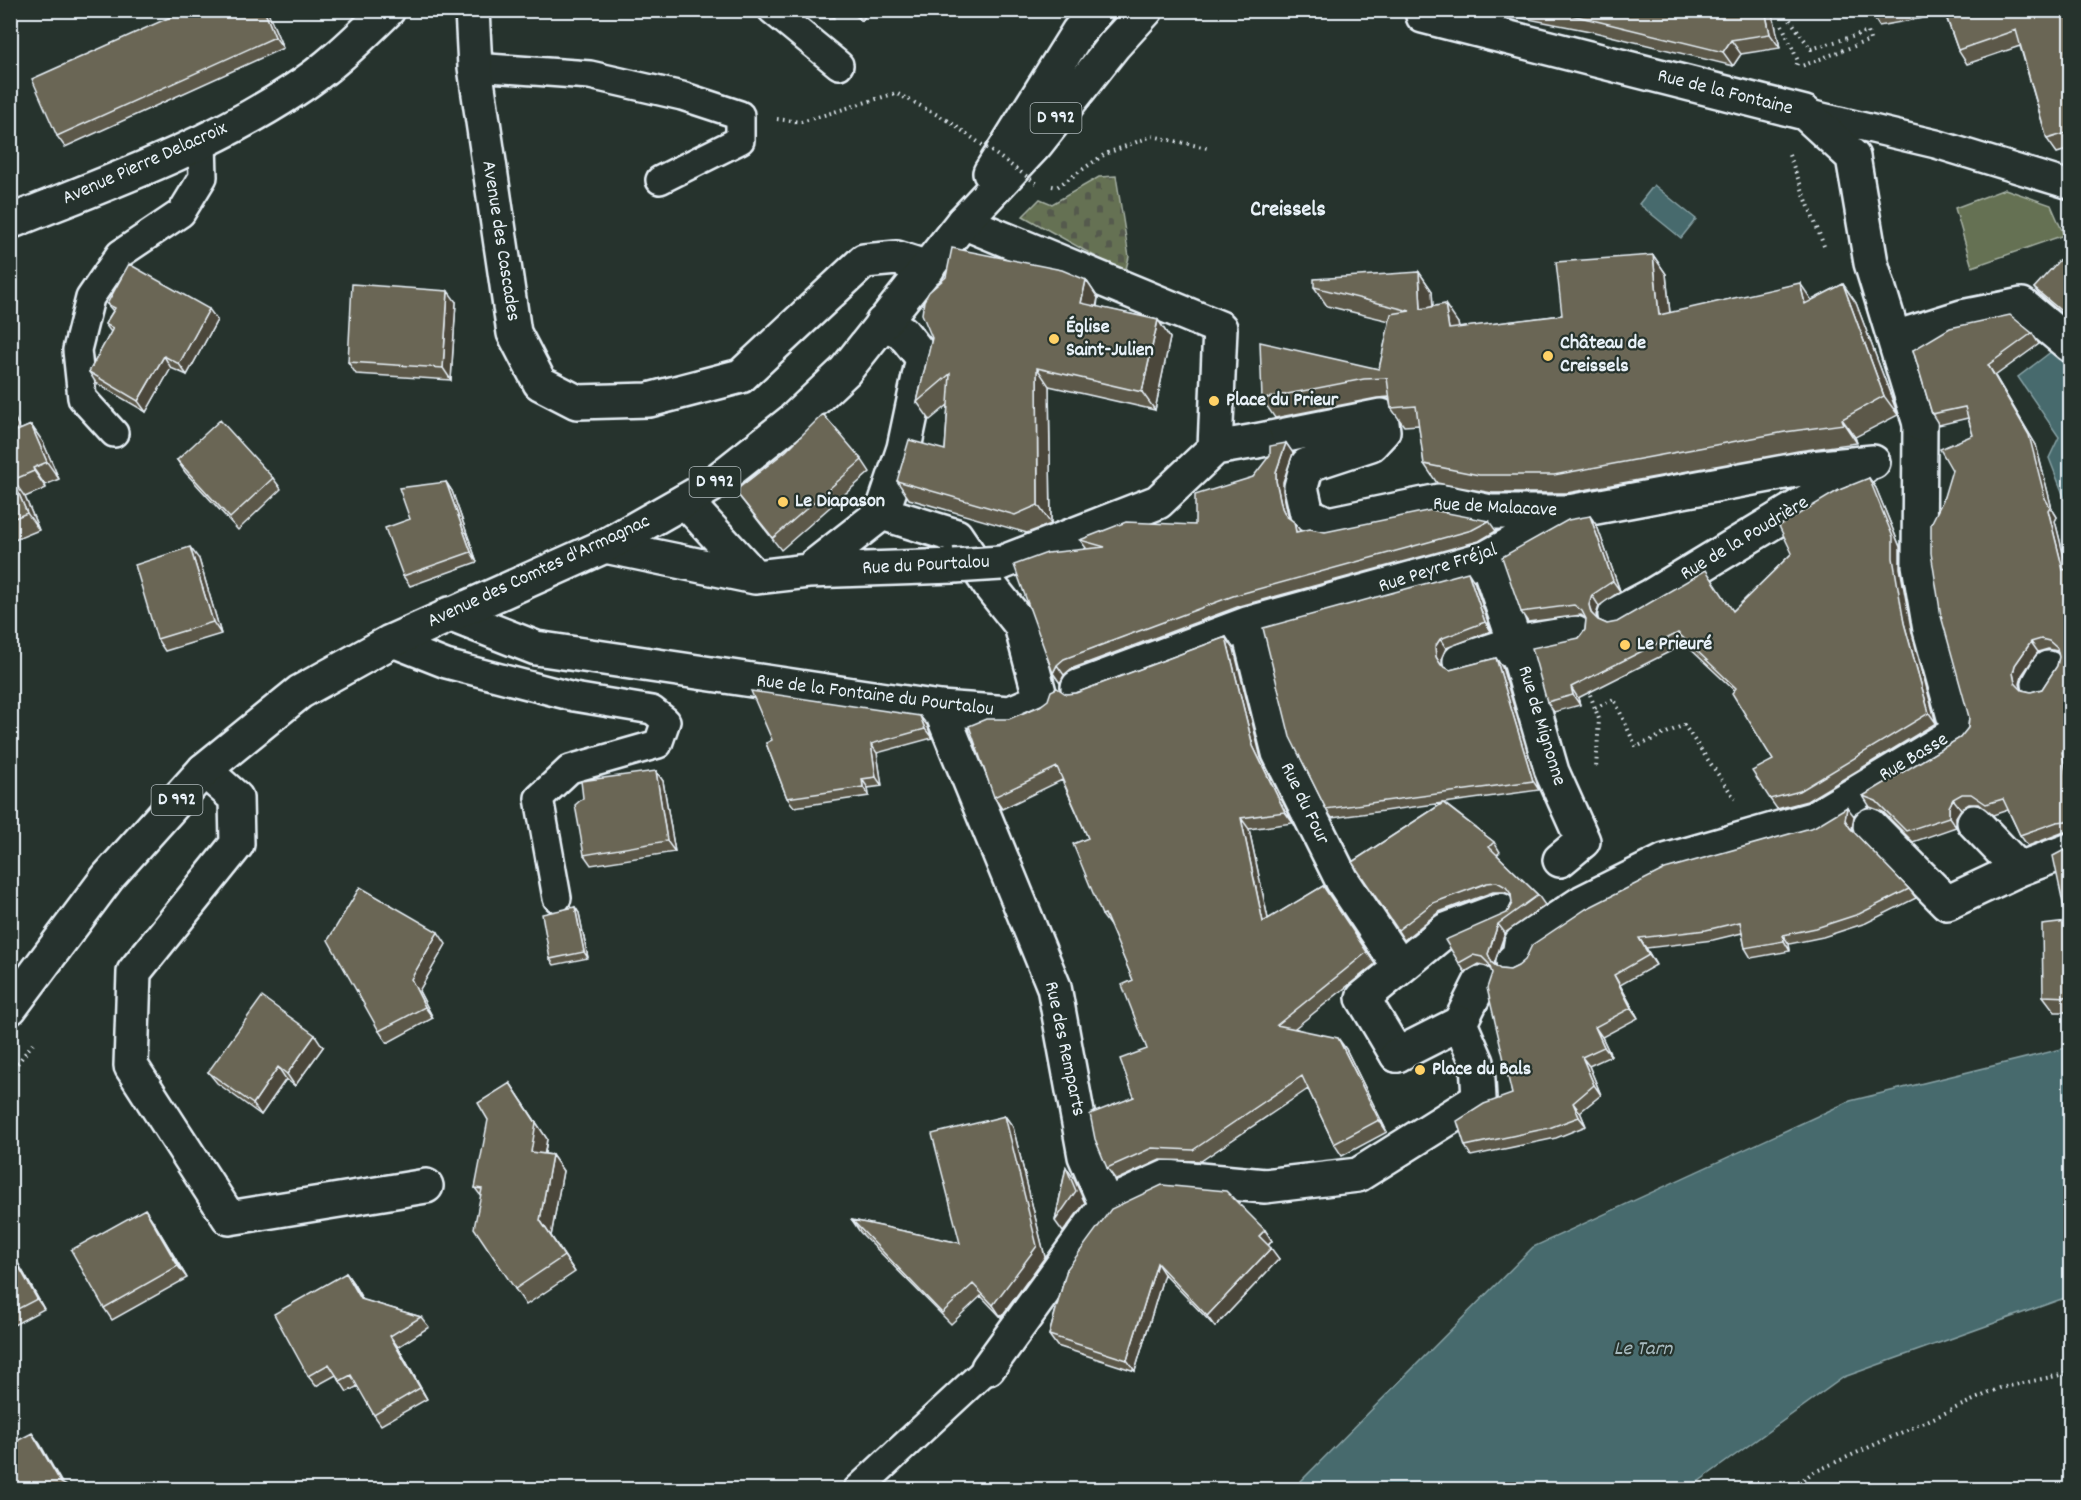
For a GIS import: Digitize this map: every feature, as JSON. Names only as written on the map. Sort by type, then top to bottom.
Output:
[{"type":"street","name":"Avenue Pierre Delacroix","points":[[10,222],[202,143],[294,91],[346,51],[387,10]]},
{"type":"street","name":"Avenue des Cascades","points":[[472,10],[475,67],[514,333],[540,383],[577,402],[650,400],[741,376],[864,261],[897,258],[928,268]]},
{"type":"street","name":"Avenue des Comtes d'Armagnac","points":[[963,222],[1013,135],[1078,32],[1097,10]]},
{"type":"street","name":"Avenue des Comtes d'Armagnac","points":[[390,642],[605,546],[709,487],[790,422],[845,371],[963,222],[1036,144],[1113,45],[1146,10]]},
{"type":"street","name":"Rue de la Fontaine","points":[[1415,12],[1805,113],[1853,158],[1871,263],[1896,338],[1920,424]]},
{"type":"street","points":[[963,222],[1220,328],[1215,448]]},
{"type":"street","points":[[1896,338],[1962,317],[2022,305],[2070,345]]},
{"type":"street","points":[[808,571],[882,513],[904,448],[923,358],[902,332],[882,323]]},
{"type":"street","name":"Rue de Malacave","points":[[1215,448],[1381,416],[1383,431],[1371,444],[1307,465],[1301,487],[1307,514],[1328,524],[1439,501],[1490,512],[1569,512]]},
{"type":"street","name":"Rue Basse","points":[[1513,961],[1519,956],[1521,943],[1583,902],[1665,861],[1815,818],[1857,809],[1958,732],[1930,630],[1919,565],[1920,424]]},
{"type":"street","name":"Rue du Pourtalou","points":[[605,546],[755,578],[808,571],[1001,563],[1158,502],[1215,448]]},
{"type":"street","name":"Rue Peyre Fréjal","points":[[1063,692],[1247,624],[1486,558],[1569,512],[1801,469],[1873,462]]},
{"type":"street","name":"Rue de la Poudrière","points":[[1616,615],[1873,462]]},
{"type":"street","points":[[685,501],[755,578]]},
{"type":"street","points":[[882,513],[956,536],[990,586],[1021,625],[1063,692]]},
{"type":"street","name":"Rue de Mignonne","points":[[1486,558],[1515,643],[1572,850]]},
{"type":"street","name":"Rue de la Fontaine du Pourtalou","points":[[449,614],[536,648],[940,708],[1010,713],[1063,692]]},
{"type":"street","name":"Rue du Four","points":[[1247,624],[1279,753],[1342,880],[1400,967]]},
{"type":"street","points":[[1515,643],[1571,634]]},
{"type":"street","name":"D 992","points":[[10,1008],[108,877],[204,770],[300,692],[390,642]]},
{"type":"street","name":"Rue de Mignonne","points":[[1460,661],[1515,643]]},
{"type":"street","name":"Rue des Remparts","points":[[940,708],[1054,987],[1085,1156],[1106,1205]]},
{"type":"street","points":[[204,770],[236,798],[237,844],[134,972],[131,1066],[229,1218],[426,1186]]},
{"type":"street","points":[[1857,809],[1947,903],[2019,869],[2070,850]]},
{"type":"street","points":[[1974,822],[2019,869]]},
{"type":"street","points":[[1480,983],[1461,1023],[1397,1055],[1363,998],[1446,930],[1500,910]]},
{"type":"street","points":[[988,1368],[1106,1205],[1167,1178],[1265,1186],[1358,1175],[1479,1099],[1477,1062],[1461,1023]]},
{"type":"lane","points":[[772,10],[839,65]]},
{"type":"lane","points":[[475,67],[590,75],[682,96],[740,115],[740,140],[660,180]]},
{"type":"lane","points":[[1805,113],[1936,144],[2070,185]]},
{"type":"lane","points":[[114,433],[82,398],[77,350],[90,298],[120,254],[181,213],[203,177],[202,143]]},
{"type":"lane","points":[[390,642],[446,664],[553,692],[652,710],[666,721],[658,744],[570,769],[539,798],[557,898]]},
{"type":"lane","points":[[857,1490],[988,1368]]},
{"type":"path","points":[[1782,25],[1798,61],[1795,69],[1870,40],[1868,32],[1811,49],[1783,10]]},
{"type":"path","points":[[740,115],[801,122],[896,93],[947,120],[1040,185],[1057,187],[1104,154],[1152,136],[1207,148]]},
{"type":"path","points":[[1769,104],[1823,245],[1829,250]]},
{"type":"path","points":[[1571,634],[1599,719],[1595,778]]},
{"type":"path","points":[[1595,708],[1614,699],[1636,747],[1684,725],[1734,797]]},
{"type":"path","points":[[1789,1490],[1812,1473],[2000,1388],[2070,1373]]},
{"type":"green space","points":[[1116,176],[1129,257],[1125,273],[1023,216],[1040,199],[1052,204],[1099,177]]},
{"type":"green space","points":[[2005,189],[2051,205],[2064,235],[1972,267],[1955,208]]},
{"type":"water","points":[[1654,185],[1696,219],[1681,238],[1639,204]]},
{"type":"water","points":[[2056,348],[2070,365],[2070,512],[2049,458],[2059,437],[2018,377]]},
{"type":"water","name":"Le Tarn","points":[[2070,1047],[2070,1296],[1844,1377],[1688,1489],[1293,1489],[1533,1247],[1850,1101]]},
{"type":"building","points":[[186,10],[264,10],[275,37],[57,136],[32,79]]},
{"type":"building","points":[[1547,10],[1765,10],[1770,34],[1731,40],[1723,52]]},
{"type":"building","points":[[1944,10],[2070,10],[2070,132],[2047,139],[2016,30],[1958,50]]},
{"type":"building","points":[[952,248],[1062,270],[1086,280],[1081,303],[1158,320],[1142,392],[1037,368],[1038,505],[1015,515],[897,481],[909,440],[945,450],[950,374],[917,402],[932,338],[922,314],[924,301],[929,292],[946,277]]},
{"type":"building","points":[[1653,255],[1659,315],[1800,283],[1805,304],[1843,284],[1884,396],[1842,419],[1844,424],[1785,432],[1554,475],[1479,475],[1424,464],[1416,406],[1391,408],[1387,378],[1364,379],[1262,399],[1260,342],[1379,369],[1391,314],[1410,311],[1314,287],[1314,279],[1419,272],[1421,309],[1445,304],[1449,329],[1562,315],[1556,262]]},
{"type":"building","points":[[2062,257],[2070,265],[2070,312],[2066,315],[2034,288]]},
{"type":"building","points":[[129,264],[209,309],[179,364],[164,356],[138,401],[89,372],[113,328],[105,324],[115,308],[107,304]]},
{"type":"building","points":[[352,284],[448,291],[443,368],[348,362]]},
{"type":"building","points":[[2010,315],[2032,333],[1988,365],[2029,435],[2045,498],[2050,507],[2048,510],[2063,570],[2070,568],[2070,750],[2062,752],[2070,790],[2070,824],[2066,821],[2057,822],[2020,835],[2003,799],[1986,804],[1971,794],[1962,794],[1953,799],[1949,807],[1949,817],[1906,831],[1876,801],[1863,796],[1960,738],[1968,728],[1969,717],[1941,616],[1931,553],[1931,524],[1943,500],[1952,470],[1940,449],[1973,435],[1965,407],[1932,414],[1913,350],[1950,328]],"holes":[[[2041,639],[2049,641],[2057,648],[2059,657],[2057,666],[2042,689],[2031,692],[2022,690],[2015,683],[2013,673],[2015,665],[2031,642]]]},
{"type":"building","points":[[823,414],[862,460],[773,538],[735,491],[786,451]]},
{"type":"building","points":[[10,418],[17,431],[31,425],[47,462],[33,468],[34,471],[13,480],[27,513],[10,520]]},
{"type":"building","points":[[220,420],[273,478],[230,518],[177,460]]},
{"type":"building","points":[[1286,443],[1276,472],[1276,481],[1282,508],[1286,516],[1294,522],[1296,532],[1310,529],[1325,532],[1432,510],[1489,521],[1472,530],[1233,596],[1064,659],[1053,673],[1014,565],[1047,553],[1105,547],[1080,540],[1126,522],[1195,525],[1195,495],[1253,477],[1270,455],[1270,446]]},
{"type":"building","points":[[1869,478],[1893,537],[1893,558],[1904,623],[1929,713],[1800,791],[1770,799],[1752,771],[1773,760],[1732,693],[1736,688],[1678,633],[1571,687],[1573,695],[1547,702],[1532,648],[1579,638],[1585,630],[1586,619],[1582,611],[1574,605],[1521,612],[1502,557],[1568,520],[1590,516],[1613,581],[1592,595],[1589,605],[1591,613],[1598,620],[1607,624],[1617,622],[1706,570],[1733,611],[1792,553],[1779,526],[1839,490]]},
{"type":"building","points":[[446,482],[471,552],[403,576],[385,528],[410,519],[399,488]]},
{"type":"building","points":[[190,547],[213,622],[157,639],[135,565]]},
{"type":"building","points":[[1468,572],[1485,622],[1440,639],[1435,647],[1436,657],[1441,665],[1450,670],[1496,658],[1533,781],[1326,809],[1290,737],[1263,628]]},
{"type":"building","points":[[1226,637],[1253,746],[1285,812],[1241,818],[1263,922],[1323,886],[1367,952],[1277,1025],[1338,1038],[1379,1120],[1334,1144],[1302,1076],[1193,1150],[1152,1148],[1107,1168],[1095,1139],[1090,1114],[1134,1097],[1120,1059],[1147,1049],[1122,985],[1133,980],[1105,914],[1102,915],[1073,844],[1088,838],[1057,767],[994,797],[969,726],[986,719],[1009,719],[1040,706],[1048,700],[1051,691],[1057,688],[1066,694],[1076,693]]},
{"type":"building","points":[[751,691],[920,716],[925,729],[871,744],[876,777],[862,779],[863,787],[787,798],[766,743],[772,740]]},
{"type":"building","points":[[656,771],[667,841],[584,855],[575,805],[583,798],[581,781]]},
{"type":"building","points":[[1443,803],[1494,842],[1489,847],[1538,895],[1498,924],[1488,954],[1492,963],[1500,969],[1510,970],[1518,966],[1525,960],[1532,945],[1586,909],[1665,869],[1814,827],[1847,807],[1845,820],[1850,828],[1909,889],[1859,914],[1816,928],[1783,935],[1784,941],[1745,948],[1740,922],[1706,930],[1639,938],[1649,955],[1614,975],[1631,1008],[1595,1027],[1604,1047],[1582,1057],[1594,1085],[1573,1103],[1579,1117],[1549,1128],[1465,1146],[1457,1121],[1484,1104],[1512,1094],[1487,988],[1492,973],[1489,964],[1482,957],[1473,955],[1459,963],[1445,940],[1507,913],[1512,903],[1511,894],[1506,887],[1497,882],[1487,883],[1433,903],[1398,930],[1352,862]]},
{"type":"building","points":[[2070,847],[2070,997],[2043,996],[2042,925],[2067,922],[2053,856]]},
{"type":"building","points":[[360,887],[438,932],[411,979],[425,1007],[379,1031],[328,940]]},
{"type":"building","points":[[575,907],[584,952],[550,959],[542,914]]},
{"type":"building","points":[[262,997],[315,1035],[287,1074],[278,1067],[253,1104],[208,1072]]},
{"type":"building","points":[[510,1083],[536,1123],[531,1152],[552,1155],[540,1220],[564,1256],[515,1289],[474,1228],[482,1189],[475,1188],[488,1120],[478,1103]]},
{"type":"building","points":[[1005,1116],[1037,1246],[993,1305],[973,1284],[942,1313],[852,1220],[960,1243],[932,1134]]},
{"type":"building","points":[[1066,1167],[1076,1191],[1055,1221]]},
{"type":"building","points":[[1162,1185],[1226,1191],[1265,1230],[1259,1236],[1271,1248],[1207,1316],[1157,1263],[1127,1360],[1049,1335],[1067,1269],[1111,1209]]},
{"type":"building","points":[[145,1209],[178,1266],[104,1308],[71,1250]]},
{"type":"building","points":[[10,1251],[37,1299],[10,1313]]},
{"type":"building","points":[[346,1273],[361,1299],[421,1317],[390,1336],[420,1388],[374,1415],[351,1375],[340,1381],[329,1364],[308,1376],[274,1314]]},
{"type":"building","points":[[10,1430],[17,1441],[32,1433],[61,1483],[75,1490],[10,1490]]},
{"type":"place","name":"Église Saint-Julien","points":[[1054,339]]},
{"type":"place","name":"Château de Creissels","points":[[1548,356]]},
{"type":"place","name":"Place du Prieur","points":[[1214,401]]},
{"type":"place","name":"Le Diapason","points":[[783,502]]},
{"type":"place","name":"Le Prieuré","points":[[1625,645]]},
{"type":"place","name":"Place du Bals","points":[[1420,1070]]},
{"type":"district","name":"Creissels","points":[[1288,210]]}]
